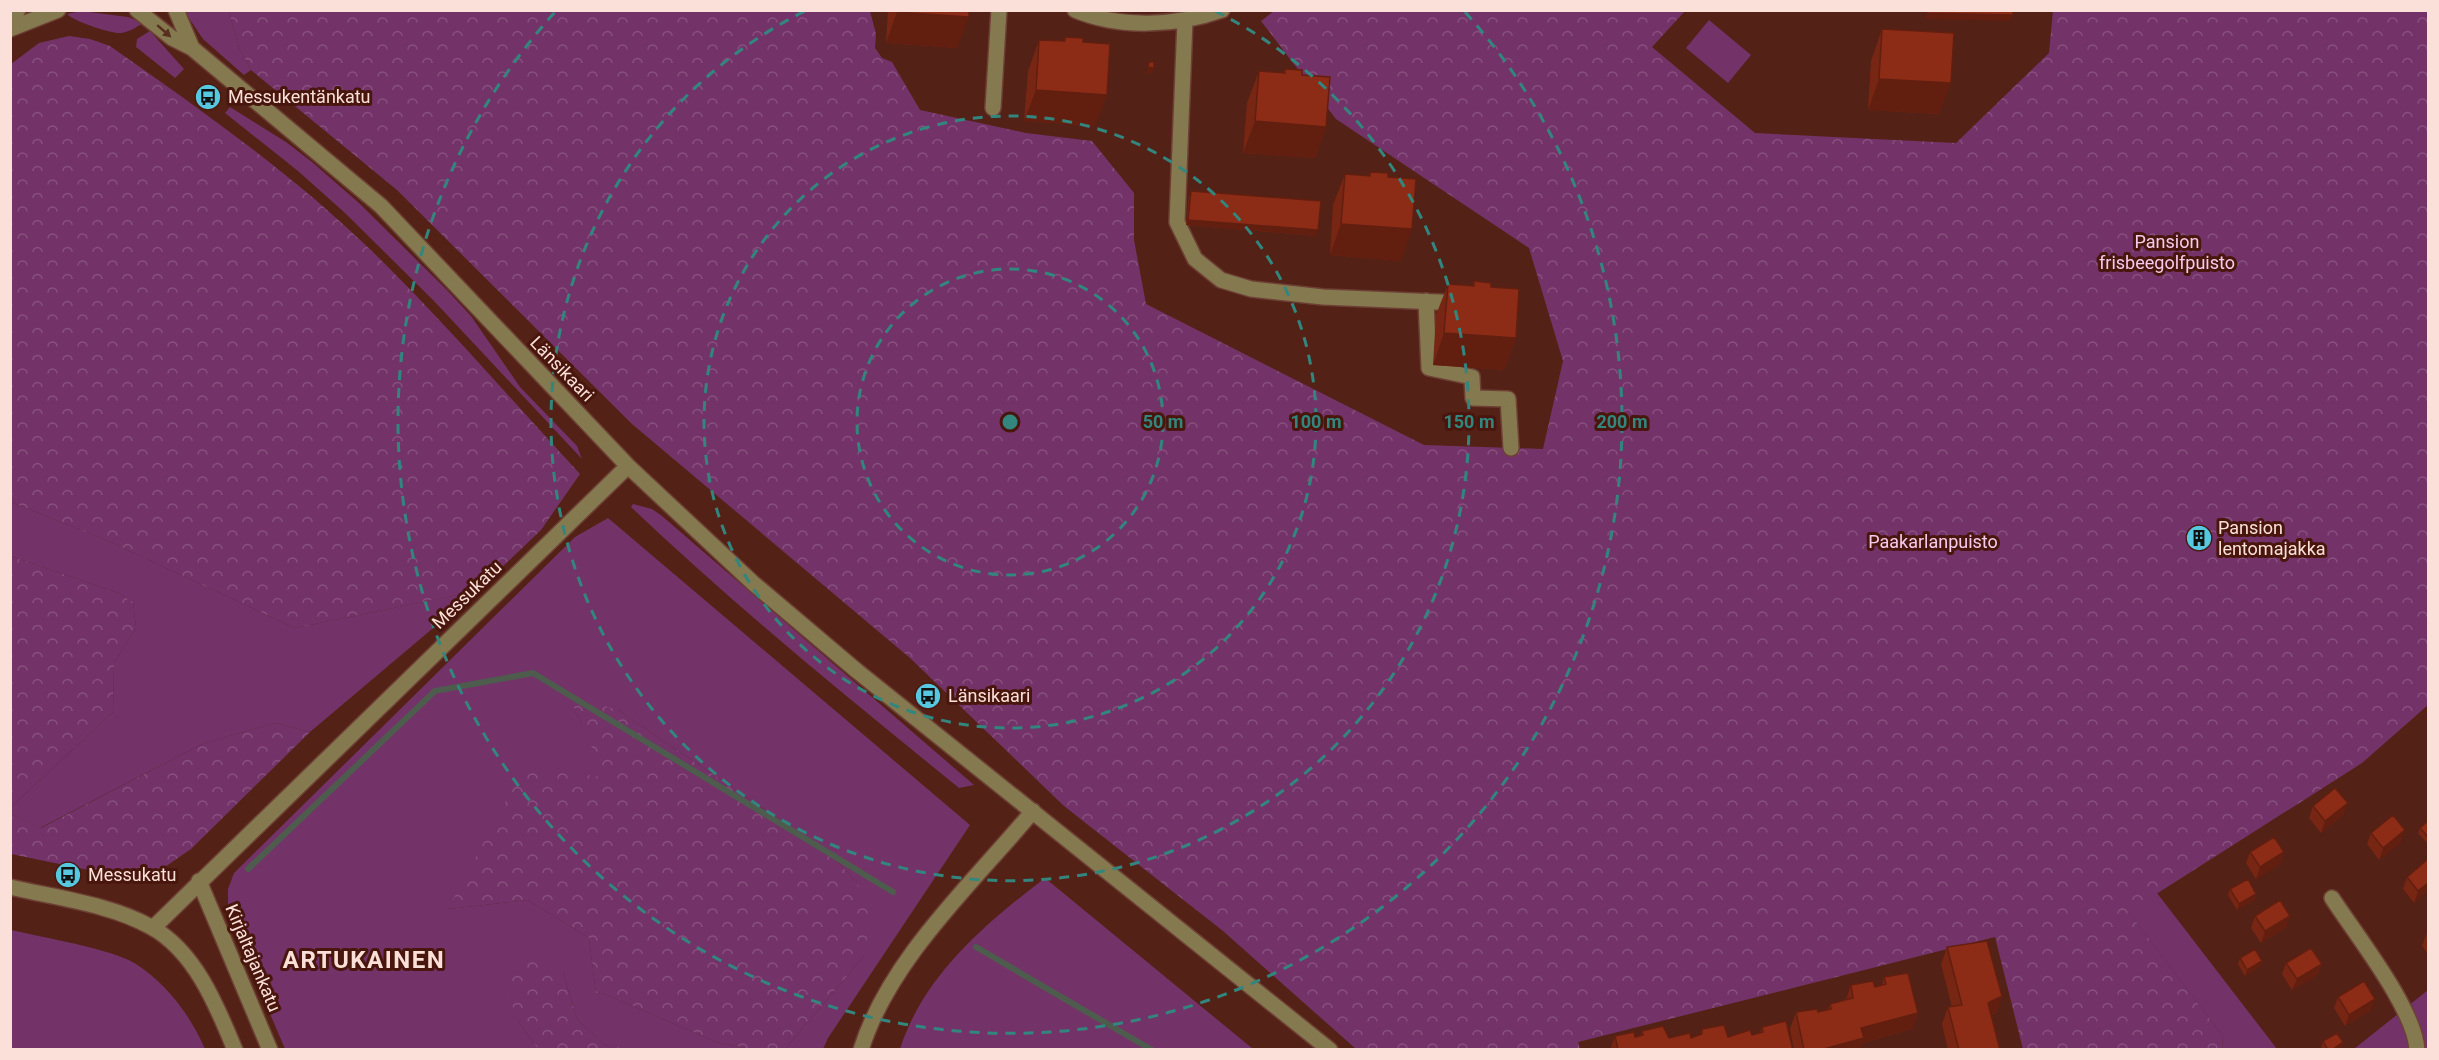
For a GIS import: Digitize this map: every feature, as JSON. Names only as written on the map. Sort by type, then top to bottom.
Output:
[{"type":"street","points":[[10,21],[18,10]]},
{"type":"street","points":[[10,29],[58,10]]},
{"type":"street","name":"Länsikaari","points":[[137,10],[172,38],[192,48],[381,206],[628,466],[753,583],[857,671],[1330,1050]]},
{"type":"street","name":"Länsikaari","points":[[176,10],[192,48]]},
{"type":"street","points":[[993,108],[999,10]]},
{"type":"street","points":[[1075,10],[1113,21],[1185,20],[1222,10]]},
{"type":"street","points":[[1185,20],[1177,222],[1195,260],[1221,280],[1251,289],[1323,297],[1466,303]]},
{"type":"street","points":[[1426,301],[1428,368],[1472,377],[1473,398],[1508,399],[1511,448]]},
{"type":"street","name":"Messukatu","points":[[153,928],[628,466]]},
{"type":"street","points":[[861,1050],[889,990],[914,953],[943,915],[1033,811]]},
{"type":"street","name":"Kirjaltajankatu","points":[[200,881],[270,1050]]},
{"type":"street","points":[[10,887],[122,915],[153,928],[169,940],[197,973],[236,1050]]},
{"type":"street","points":[[2332,898],[2401,1004],[2416,1034],[2416,1050]]},
{"type":"green space","points":[[81,11],[128,17],[143,23],[133,29],[116,33],[84,23],[67,14]]},
{"type":"green space","points":[[184,11],[229,11],[239,48],[251,70],[244,75],[203,39]]},
{"type":"green space","name":"Paakarlanpuisto","points":[[229,11],[870,11],[876,34],[875,48],[882,58],[892,62],[920,110],[1026,133],[1092,141],[1134,193],[1134,240],[1146,304],[1424,445],[1543,449],[1563,361],[1529,248],[1336,119],[1261,21],[1274,11],[1685,11],[1652,47],[1755,133],[1956,143],[2049,53],[2053,11],[2428,11],[2428,705],[2362,763],[2139,905],[2125,907],[2222,1035],[2223,1049],[2023,1049],[1995,937],[1578,1042],[1580,1049],[1356,1049],[1223,931],[1064,806],[910,658],[632,424],[397,190],[251,70],[239,48]]},
{"type":"green space","points":[[1709,20],[1751,55],[1728,83],[1686,48]]},
{"type":"green space","points":[[150,31],[184,69],[175,78],[136,47],[137,39]]},
{"type":"green space","points":[[69,36],[90,39],[110,46],[254,150],[323,207],[413,292],[580,474],[541,530],[477,591],[295,628],[108,541],[11,502],[11,64],[39,43]]},
{"type":"green space","points":[[230,107],[286,142],[312,162],[359,203],[447,290],[471,316],[520,387],[577,446],[582,459],[434,301],[345,213],[298,171],[225,113]]},
{"type":"green space","points":[[11,502],[108,541],[295,628],[477,591],[310,732],[275,723],[202,744],[40,828],[11,814],[11,807],[113,712],[114,663],[136,628],[133,602],[118,593],[11,556]]},
{"type":"green space","points":[[633,504],[652,509],[662,516],[974,785],[959,788],[875,720],[711,580],[631,507]]},
{"type":"green space","points":[[608,518],[970,825],[828,1038],[823,1049],[785,1049],[864,956],[857,882],[829,853],[618,710],[573,707],[607,778],[448,909],[528,900],[589,938],[596,993],[607,995],[716,1042],[750,1049],[629,1050],[605,1045],[577,1019],[563,973],[519,1022],[538,1049],[285,1049],[228,915],[228,889],[234,873],[575,537]]},
{"type":"green space","points":[[11,556],[118,593],[133,602],[136,628],[114,663],[113,712],[11,807]]},
{"type":"green space","points":[[587,701],[618,710],[829,853],[857,882],[871,920],[864,956],[785,1049],[750,1049],[716,1042],[607,995],[596,993],[589,938],[528,900],[448,909],[525,765],[606,778],[573,707]]},
{"type":"green space","points":[[275,723],[310,732],[191,849],[162,869],[137,880],[11,854],[11,814],[41,828],[202,744]]},
{"type":"green space","points":[[1045,878],[1253,1049],[900,1049],[910,1023],[940,975],[979,933]]},
{"type":"green space","points":[[2157,893],[2277,1049],[2223,1049],[2222,1035],[2124,906]]},
{"type":"green space","points":[[11,930],[94,948],[136,964],[158,981],[177,1002],[205,1049],[11,1049]]},
{"type":"green space","points":[[533,957],[563,973],[577,1019],[605,1045],[629,1049],[538,1049],[519,1022],[504,984]]},
{"type":"green space","points":[[2428,990],[2428,1049],[2354,1049]]},
{"type":"building","points":[[897,10],[969,10],[969,17],[897,12]]},
{"type":"building","points":[[1927,10],[2013,10],[2013,15],[1927,13]]},
{"type":"building","points":[[1882,29],[1954,33],[1951,83],[1879,79]]},
{"type":"building","points":[[1065,37],[1083,38],[1083,42],[1110,44],[1107,95],[1036,90],[1039,40],[1065,41]]},
{"type":"building","points":[[1149,62],[1154,62],[1154,68],[1148,67]]},
{"type":"building","points":[[1285,69],[1302,70],[1302,75],[1330,77],[1326,127],[1255,121],[1259,71],[1285,73]]},
{"type":"building","points":[[1370,172],[1388,173],[1388,177],[1416,179],[1412,229],[1341,224],[1345,174],[1370,176]]},
{"type":"building","points":[[1191,191],[1321,201],[1318,230],[1188,220]]},
{"type":"building","points":[[1474,281],[1491,283],[1491,287],[1519,289],[1516,338],[1444,333],[1448,284],[1474,286]]},
{"type":"building","points":[[2201,526],[2206,531],[2201,536],[2195,531]]},
{"type":"building","points":[[2335,788],[2348,803],[2325,821],[2313,806]]},
{"type":"building","points":[[2393,815],[2405,830],[2383,848],[2371,833]]},
{"type":"building","points":[[2428,821],[2428,837],[2420,828]]},
{"type":"building","points":[[2274,837],[2284,852],[2260,867],[2250,852]]},
{"type":"building","points":[[2428,859],[2428,883],[2418,891],[2407,877]]},
{"type":"building","points":[[2248,879],[2256,894],[2239,904],[2230,889]]},
{"type":"building","points":[[2280,900],[2290,916],[2265,931],[2255,916]]},
{"type":"building","points":[[1987,941],[2002,996],[1988,1003],[2000,1050],[1959,1050],[1948,1007],[1962,1005],[1947,947]]},
{"type":"building","points":[[2311,948],[2322,964],[2297,979],[2286,963]]},
{"type":"building","points":[[2255,949],[2262,961],[2247,970],[2240,958]]},
{"type":"building","points":[[1908,973],[1918,1013],[1861,1028],[1864,1038],[1820,1050],[1804,1050],[1796,1012],[1817,1009],[1818,1012],[1831,1009],[1830,1004],[1853,998],[1851,985],[1873,981],[1875,987],[1886,984],[1884,977]]},
{"type":"building","points":[[2364,981],[2375,999],[2349,1015],[2338,997]]},
{"type":"building","points":[[1786,1021],[1793,1050],[1618,1050],[1615,1036],[1634,1032],[1635,1037],[1643,1035],[1642,1031],[1663,1026],[1669,1038],[1690,1033],[1691,1038],[1702,1034],[1702,1029],[1724,1025],[1728,1037],[1750,1030],[1752,1035],[1763,1032],[1762,1027]]},
{"type":"building","points":[[2337,1033],[2343,1042],[2332,1050],[2328,1050],[2323,1041]]},
{"type":"waterway","points":[[248,869],[435,691],[533,673],[893,892]]},
{"type":"waterway","points":[[976,947],[1152,1050]]},
{"type":"place","name":"Messukentänkatu","points":[[208,97]]},
{"type":"place","name":"Pansion lentomajakka","points":[[2199,538]]},
{"type":"place","name":"Länsikaari","points":[[928,696]]},
{"type":"place","name":"Messukatu","points":[[68,875]]},
{"type":"district","name":"ARTUKAINEN","points":[[364,960]]},
{"type":"park label","name":"Pansion frisbeegolfpuisto","points":[[2167,252]]}]
